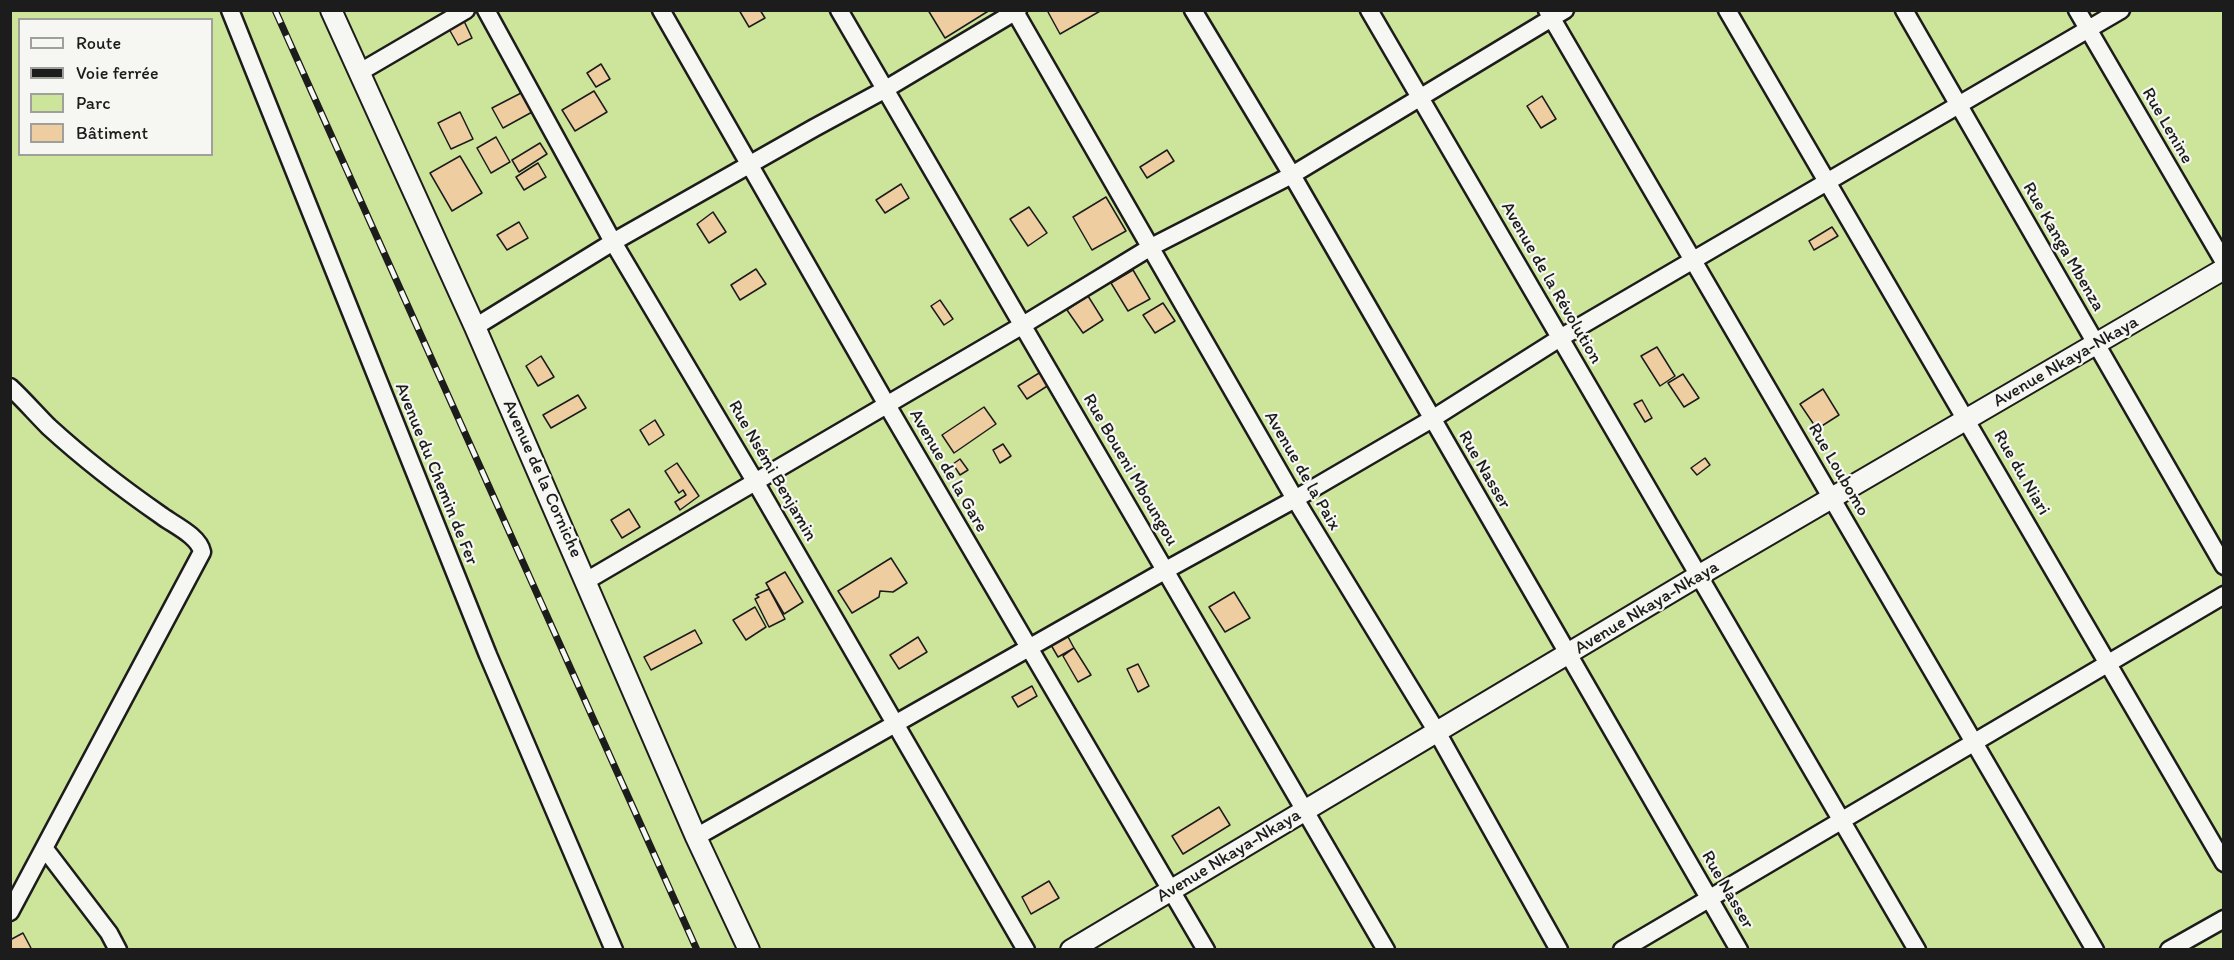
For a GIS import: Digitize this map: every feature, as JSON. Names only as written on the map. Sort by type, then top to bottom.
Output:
[{"type":"street","name":"Avenue du Chemin de Fer","points":[[230,10],[484,644],[614,950]]},
{"type":"street","name":"Avenue de la Corniche","points":[[331,10],[475,327],[696,837],[749,950]]},
{"type":"street","points":[[360,72],[466,10]]},
{"type":"street","name":"Rue Nsémi Benjamin","points":[[486,10],[614,242],[896,723],[1026,950]]},
{"type":"street","name":"Avenue de la Gare","points":[[661,10],[887,405],[1206,950]]},
{"type":"street","name":"Rue Boueni Mboungou","points":[[839,10],[1386,950]]},
{"type":"street","name":"Rue Nasser","points":[[1193,10],[1292,175],[1739,950]]},
{"type":"street","name":"Avenue de la Révolution","points":[[1369,10],[1917,950]]},
{"type":"street","name":"Rue du Niari","points":[[1727,10],[2109,663],[2223,863]]},
{"type":"street","name":"Rue Kanga Mbenza","points":[[1904,10],[2223,566]]},
{"type":"street","name":"Rue Lenine","points":[[2077,10],[2223,262]]},
{"type":"street","points":[[696,837],[1166,570],[1295,500],[1432,419],[1560,338],[2121,10]]},
{"type":"street","points":[[475,327],[614,242],[884,90],[1016,11]]},
{"type":"street","name":"Avenue de la Paix","points":[[1016,11],[1295,500],[1437,732],[1559,950]]},
{"type":"street","points":[[586,581],[756,483],[1151,247],[1292,175],[1554,13]]},
{"type":"street","name":"Rue Loubomo","points":[[1554,13],[1693,261],[2095,950]]},
{"type":"street","name":"Avenue Nkaya-Nkaya","points":[[1071,950],[1698,576],[2223,269]]},
{"type":"street","points":[[10,387],[74,449],[191,537],[201,546],[202,552],[10,912]]},
{"type":"street","points":[[1622,950],[2223,595]]},
{"type":"street","points":[[45,849],[109,933],[118,950]]},
{"type":"street","points":[[2169,950],[2223,919]]},
{"type":"green space","points":[[11,11],[2223,11],[2223,949],[11,949]]},
{"type":"building","points":[[739,10],[760,10],[765,18],[749,27]]},
{"type":"building","points":[[928,10],[990,10],[945,38]]},
{"type":"building","points":[[1051,10],[1102,10],[1060,34],[1048,12]]},
{"type":"building","points":[[464,21],[472,38],[458,45],[449,29]]},
{"type":"building","points":[[601,64],[610,79],[596,87],[587,73]]},
{"type":"building","points":[[594,91],[607,112],[575,131],[562,110]]},
{"type":"building","points":[[523,92],[534,111],[503,128],[492,108]]},
{"type":"building","points":[[1542,96],[1556,119],[1541,128],[1527,106]]},
{"type":"building","points":[[460,112],[473,139],[451,149],[438,123]]},
{"type":"building","points":[[496,137],[510,162],[491,173],[477,148]]},
{"type":"building","points":[[540,143],[547,154],[519,172],[512,160]]},
{"type":"building","points":[[1167,150],[1174,161],[1147,178],[1140,167]]},
{"type":"building","points":[[460,156],[482,193],[452,211],[430,173]]},
{"type":"building","points":[[538,163],[546,177],[524,190],[516,177]]},
{"type":"building","points":[[901,184],[909,198],[885,213],[876,200]]},
{"type":"building","points":[[1106,197],[1126,231],[1092,250],[1073,217]]},
{"type":"building","points":[[1029,207],[1047,233],[1028,246],[1010,219]]},
{"type":"building","points":[[713,212],[726,232],[709,243],[697,224]]},
{"type":"building","points":[[519,222],[528,238],[507,250],[497,235]]},
{"type":"building","points":[[1832,227],[1838,236],[1814,250],[1809,241]]},
{"type":"building","points":[[756,269],[766,284],[740,300],[731,285]]},
{"type":"building","points":[[1133,270],[1150,299],[1128,311],[1111,283]]},
{"type":"building","points":[[1088,296],[1103,320],[1083,333],[1067,310]]},
{"type":"building","points":[[940,300],[953,319],[944,325],[931,306]]},
{"type":"building","points":[[1163,303],[1175,321],[1155,333],[1143,315]]},
{"type":"building","points":[[1657,347],[1675,376],[1660,386],[1641,356]]},
{"type":"building","points":[[541,356],[554,377],[538,386],[526,366]]},
{"type":"building","points":[[1044,370],[1052,383],[1027,399],[1018,386]]},
{"type":"building","points":[[1683,374],[1699,398],[1684,407],[1668,383]]},
{"type":"building","points":[[1823,389],[1839,415],[1817,429],[1800,404]]},
{"type":"building","points":[[578,395],[586,408],[551,428],[543,415]]},
{"type":"building","points":[[1642,400],[1652,418],[1645,422],[1634,404]]},
{"type":"building","points":[[984,407],[996,424],[954,453],[942,435]]},
{"type":"building","points":[[655,420],[664,435],[649,445],[640,430]]},
{"type":"building","points":[[1003,444],[1011,456],[1000,463],[993,450]]},
{"type":"building","points":[[1705,458],[1710,465],[1697,475],[1691,468]]},
{"type":"building","points":[[960,459],[968,470],[960,475],[953,464]]},
{"type":"building","points":[[677,463],[699,496],[680,510],[675,502],[686,495],[683,490],[679,493],[665,471]]},
{"type":"building","points":[[629,509],[640,527],[622,538],[611,520]]},
{"type":"building","points":[[891,558],[907,583],[893,592],[880,591],[879,597],[852,613],[838,591]]},
{"type":"building","points":[[785,572],[803,602],[784,614],[766,583]]},
{"type":"building","points":[[769,589],[785,619],[769,627],[755,599],[759,597],[756,595]]},
{"type":"building","points":[[1234,592],[1250,618],[1225,632],[1209,607]]},
{"type":"building","points":[[755,607],[766,627],[746,640],[733,620]]},
{"type":"building","points":[[695,630],[702,643],[651,670],[644,657]]},
{"type":"building","points":[[1067,635],[1074,648],[1058,657],[1051,645]]},
{"type":"building","points":[[918,637],[927,652],[899,669],[890,655]]},
{"type":"building","points":[[1074,648],[1091,675],[1078,682],[1063,656]]},
{"type":"building","points":[[1138,664],[1149,686],[1138,692],[1127,669]]},
{"type":"building","points":[[1032,686],[1037,696],[1018,707],[1012,697]]},
{"type":"building","points":[[1219,807],[1230,825],[1183,854],[1172,836]]},
{"type":"building","points":[[1049,881],[1059,898],[1031,914],[1022,897]]},
{"type":"building","points":[[23,933],[32,950],[10,950],[10,940]]},
{"type":"railway","points":[[275,10],[697,950]]}]
